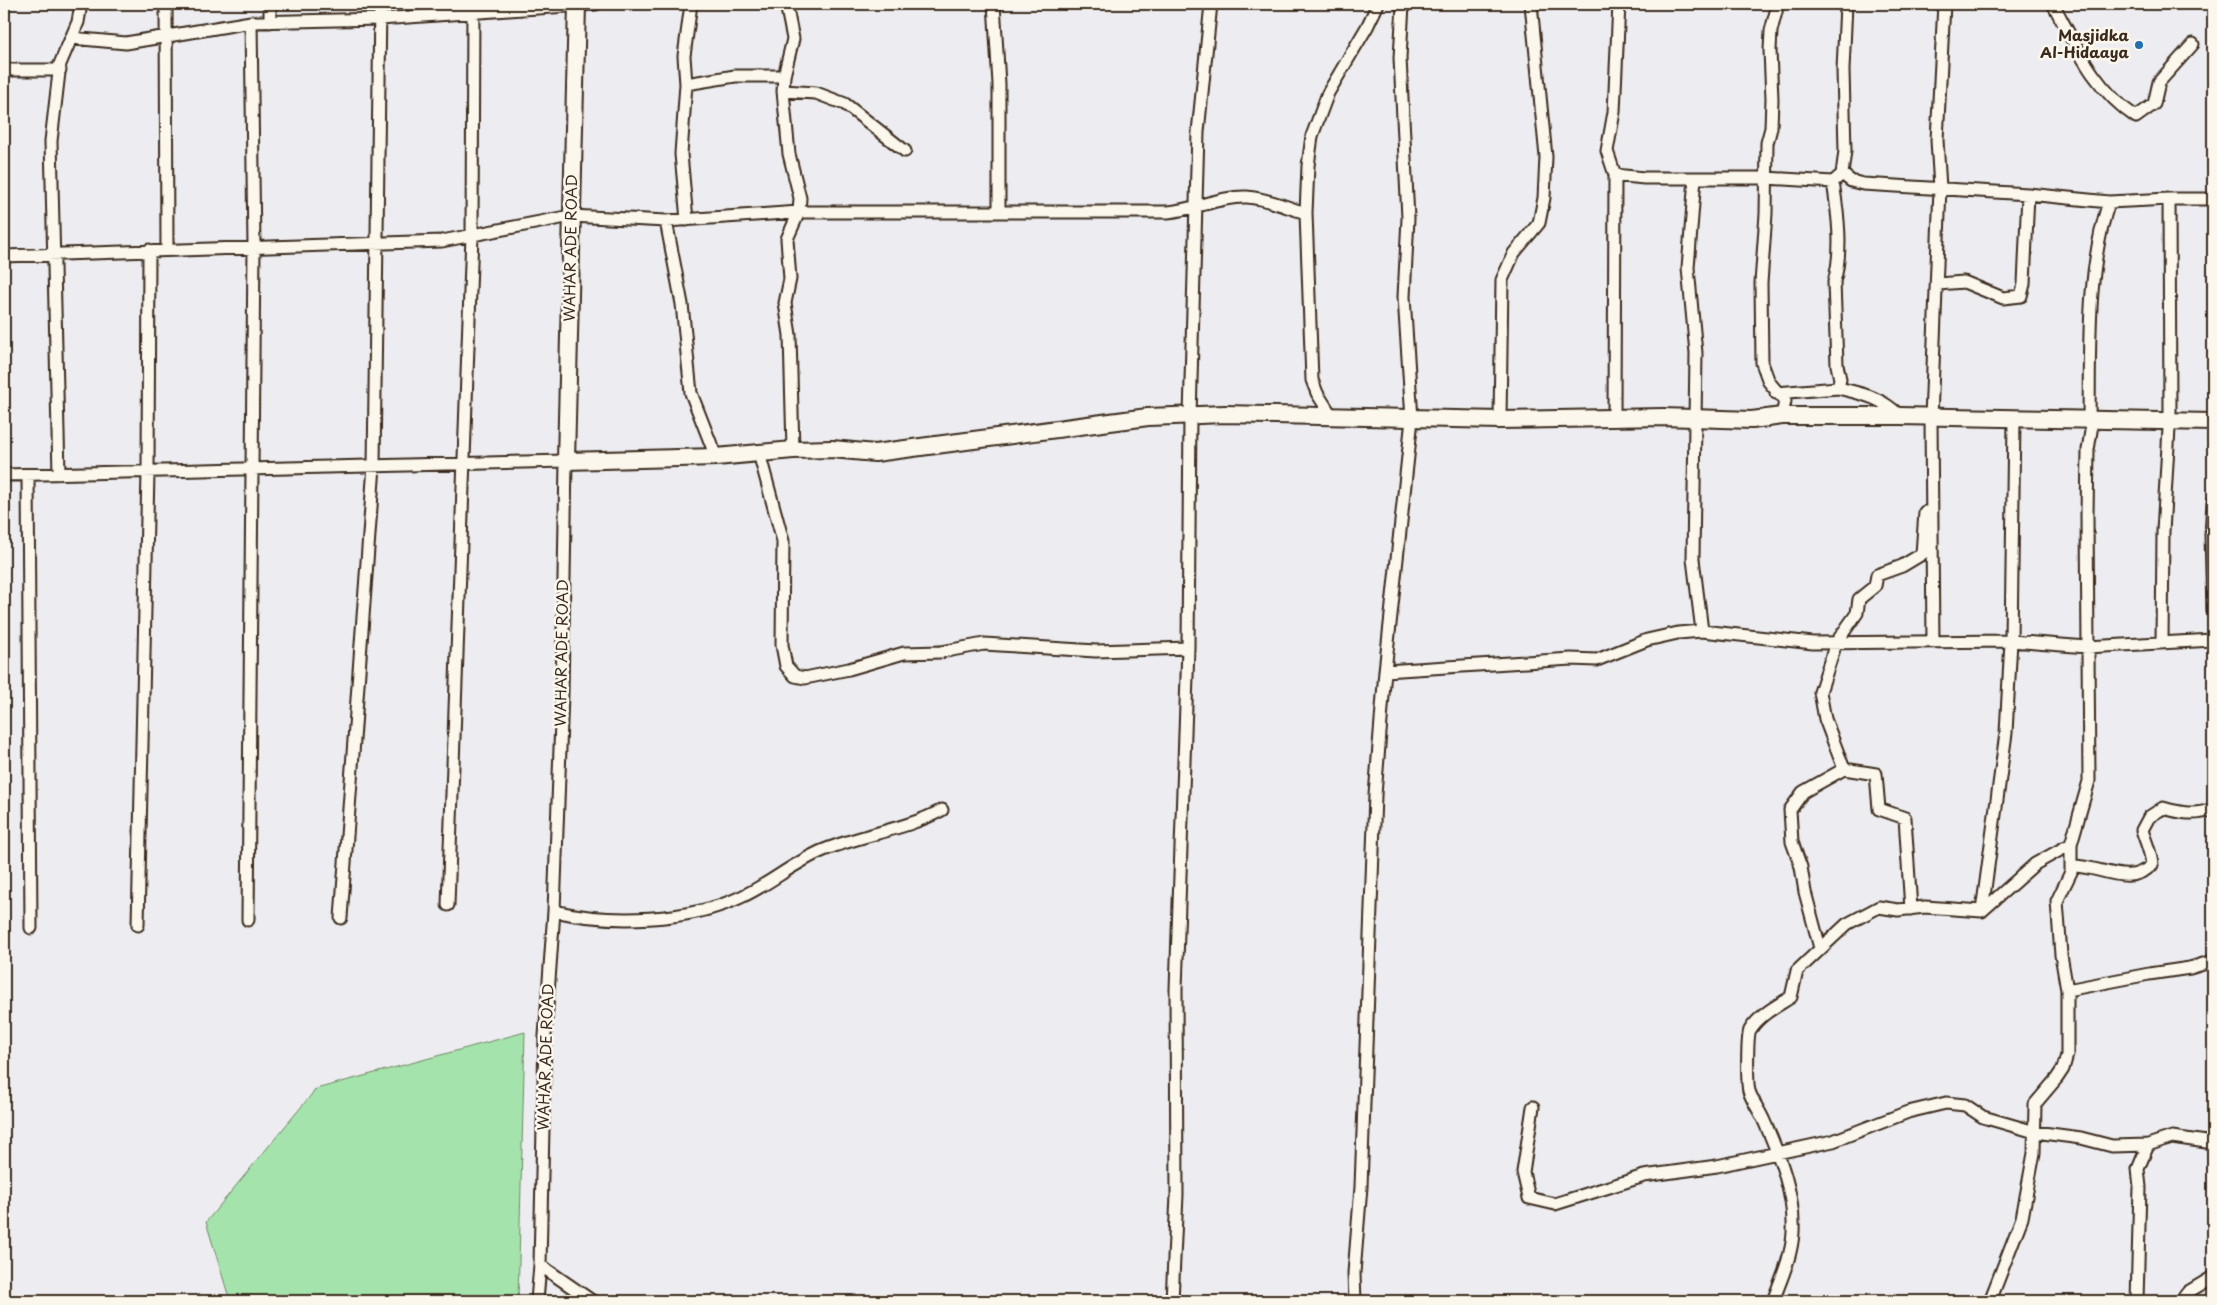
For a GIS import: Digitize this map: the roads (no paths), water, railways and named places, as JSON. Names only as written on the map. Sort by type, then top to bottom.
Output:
[{"type":"street","points":[[59,474],[52,253],[51,141],[60,70],[78,22],[81,4]]},
{"type":"street","points":[[166,4],[167,249]]},
{"type":"street","points":[[270,4],[270,22]]},
{"type":"street","points":[[341,918],[374,466],[379,243],[380,4]]},
{"type":"street","points":[[71,38],[126,43],[252,22],[380,19],[473,8],[596,4]]},
{"type":"street","points":[[687,220],[681,154],[686,84],[684,56],[691,4]]},
{"type":"street","points":[[786,4],[793,39],[784,76],[783,90],[789,154],[800,198],[799,212],[787,239],[790,279],[785,303],[790,335],[793,450]]},
{"type":"street","points":[[994,4],[998,84],[999,212]]},
{"type":"street","points":[[1172,1301],[1177,1195],[1177,969],[1188,648],[1190,416],[1198,205],[1198,132],[1211,4]]},
{"type":"street","points":[[1331,415],[1317,394],[1312,380],[1306,213],[1308,166],[1312,136],[1328,93],[1367,27],[1378,4]]},
{"type":"street","points":[[1356,1301],[1354,1274],[1361,1187],[1375,795],[1385,671],[1412,419],[1404,297],[1408,218],[1400,58],[1403,4]]},
{"type":"street","points":[[1500,420],[1502,280],[1514,253],[1539,223],[1544,198],[1546,157],[1532,4]]},
{"type":"street","points":[[1614,417],[1615,175],[1606,151],[1614,112],[1619,4]]},
{"type":"street","points":[[1778,4],[1771,32],[1770,82],[1772,99],[1761,283],[1762,363],[1769,382],[1776,393],[1785,401],[1782,416]]},
{"type":"street","points":[[1838,388],[1840,379],[1837,365],[1834,282],[1838,269],[1838,178],[1845,151],[1843,70],[1846,4]]},
{"type":"street","points":[[1933,642],[1932,418],[1940,188],[1937,140],[1944,4]]},
{"type":"street","points":[[2053,4],[2089,72],[2118,104],[2136,116],[2154,104],[2159,82],[2193,44]]},
{"type":"street","name":"WAHAR ADE ROAD","points":[[537,1301],[540,1265],[545,1036],[554,911],[577,5]]},
{"type":"street","points":[[448,905],[472,234],[473,8]]},
{"type":"street","points":[[248,920],[254,246],[252,22]]},
{"type":"street","points":[[4,70],[60,70]]},
{"type":"street","points":[[686,84],[735,76],[784,76]]},
{"type":"street","points":[[783,90],[816,94],[845,104],[904,151]]},
{"type":"street","points":[[1615,175],[1644,178],[1838,178],[1863,184],[2028,194],[2109,202],[2213,199]]},
{"type":"street","points":[[1695,178],[1688,268],[1696,353],[1693,560],[1702,631]]},
{"type":"street","points":[[1938,284],[1964,282],[2003,298],[2021,296],[2024,284],[2028,194]]},
{"type":"street","points":[[4,256],[442,240],[571,216],[666,221],[799,212],[1168,212],[1187,210],[1198,205],[1246,197],[1306,213]]},
{"type":"street","points":[[2162,643],[2163,532],[2168,468],[2169,199]]},
{"type":"street","points":[[1990,1301],[2022,1218],[2032,1168],[2035,1104],[2063,1069],[2067,1054],[2066,990],[2057,901],[2072,872],[2071,844],[2089,781],[2088,450],[2091,431],[2088,422],[2091,299],[2100,230],[2109,202]]},
{"type":"street","points":[[666,221],[682,304],[691,393],[716,457]]},
{"type":"street","points":[[138,925],[148,472],[149,250]]},
{"type":"street","points":[[1776,393],[1838,388],[1865,394],[1888,404],[1900,416]]},
{"type":"street","points":[[4,475],[716,457],[793,450],[875,453],[1148,417],[1331,415],[1412,419],[1500,420],[1614,417],[1752,420],[1782,416],[1900,416],[2088,422],[2213,422]]},
{"type":"street","points":[[1982,912],[2006,733],[2011,641],[2014,420]]},
{"type":"street","points":[[759,453],[783,541],[782,645],[786,666],[795,676],[805,678],[840,671],[904,653],[941,652],[984,644],[1096,651],[1188,648]]},
{"type":"street","points":[[28,475],[31,928]]},
{"type":"street","points":[[1844,769],[1825,718],[1820,692],[1836,643],[1857,613],[1859,599],[1875,586],[1877,575],[1902,566],[1922,554],[1926,497],[1932,484]]},
{"type":"street","points":[[2213,502],[2211,535],[2213,611]]},
{"type":"street","points":[[1385,671],[1571,659],[1597,660],[1647,640],[1678,633],[1702,631],[1786,641],[1836,643],[2011,641],[2088,647],[2213,640]]},
{"type":"street","points":[[1820,948],[1804,892],[1801,867],[1792,842],[1790,810],[1803,792],[1844,769],[1876,774],[1879,809],[1905,818],[1911,909]]},
{"type":"street","points":[[2072,866],[2085,866],[2126,876],[2142,874],[2152,865],[2151,850],[2146,844],[2142,830],[2148,817],[2163,808],[2181,813],[2201,814],[2213,809]]},
{"type":"street","points":[[554,911],[598,918],[681,916],[742,897],[818,852],[847,841],[905,827],[942,810]]},
{"type":"street","points":[[1773,1301],[1790,1254],[1793,1231],[1790,1203],[1777,1154],[1748,1089],[1747,1055],[1749,1031],[1762,1016],[1791,997],[1797,971],[1847,924],[1879,907],[1898,910],[1924,907],[1982,912],[2035,864],[2071,844]]},
{"type":"street","points":[[2066,990],[2190,968],[2213,960]]},
{"type":"street","points":[[1532,1107],[1523,1172],[1529,1198],[1555,1204],[1644,1176],[1717,1166],[1833,1141],[1908,1112],[1946,1103],[1965,1105],[1983,1117],[2035,1132],[2081,1138],[2112,1146],[2148,1144],[2172,1137],[2193,1138],[2213,1143]]},
{"type":"street","points":[[2137,1301],[2140,1187],[2138,1170],[2148,1144]]},
{"type":"street","points":[[540,1265],[592,1301]]},
{"type":"street","points":[[2181,1301],[2188,1292],[2213,1276]]},
{"type":"place","name":"Masjidka Al-Hidaaya","points":[[2139,45]]}]
